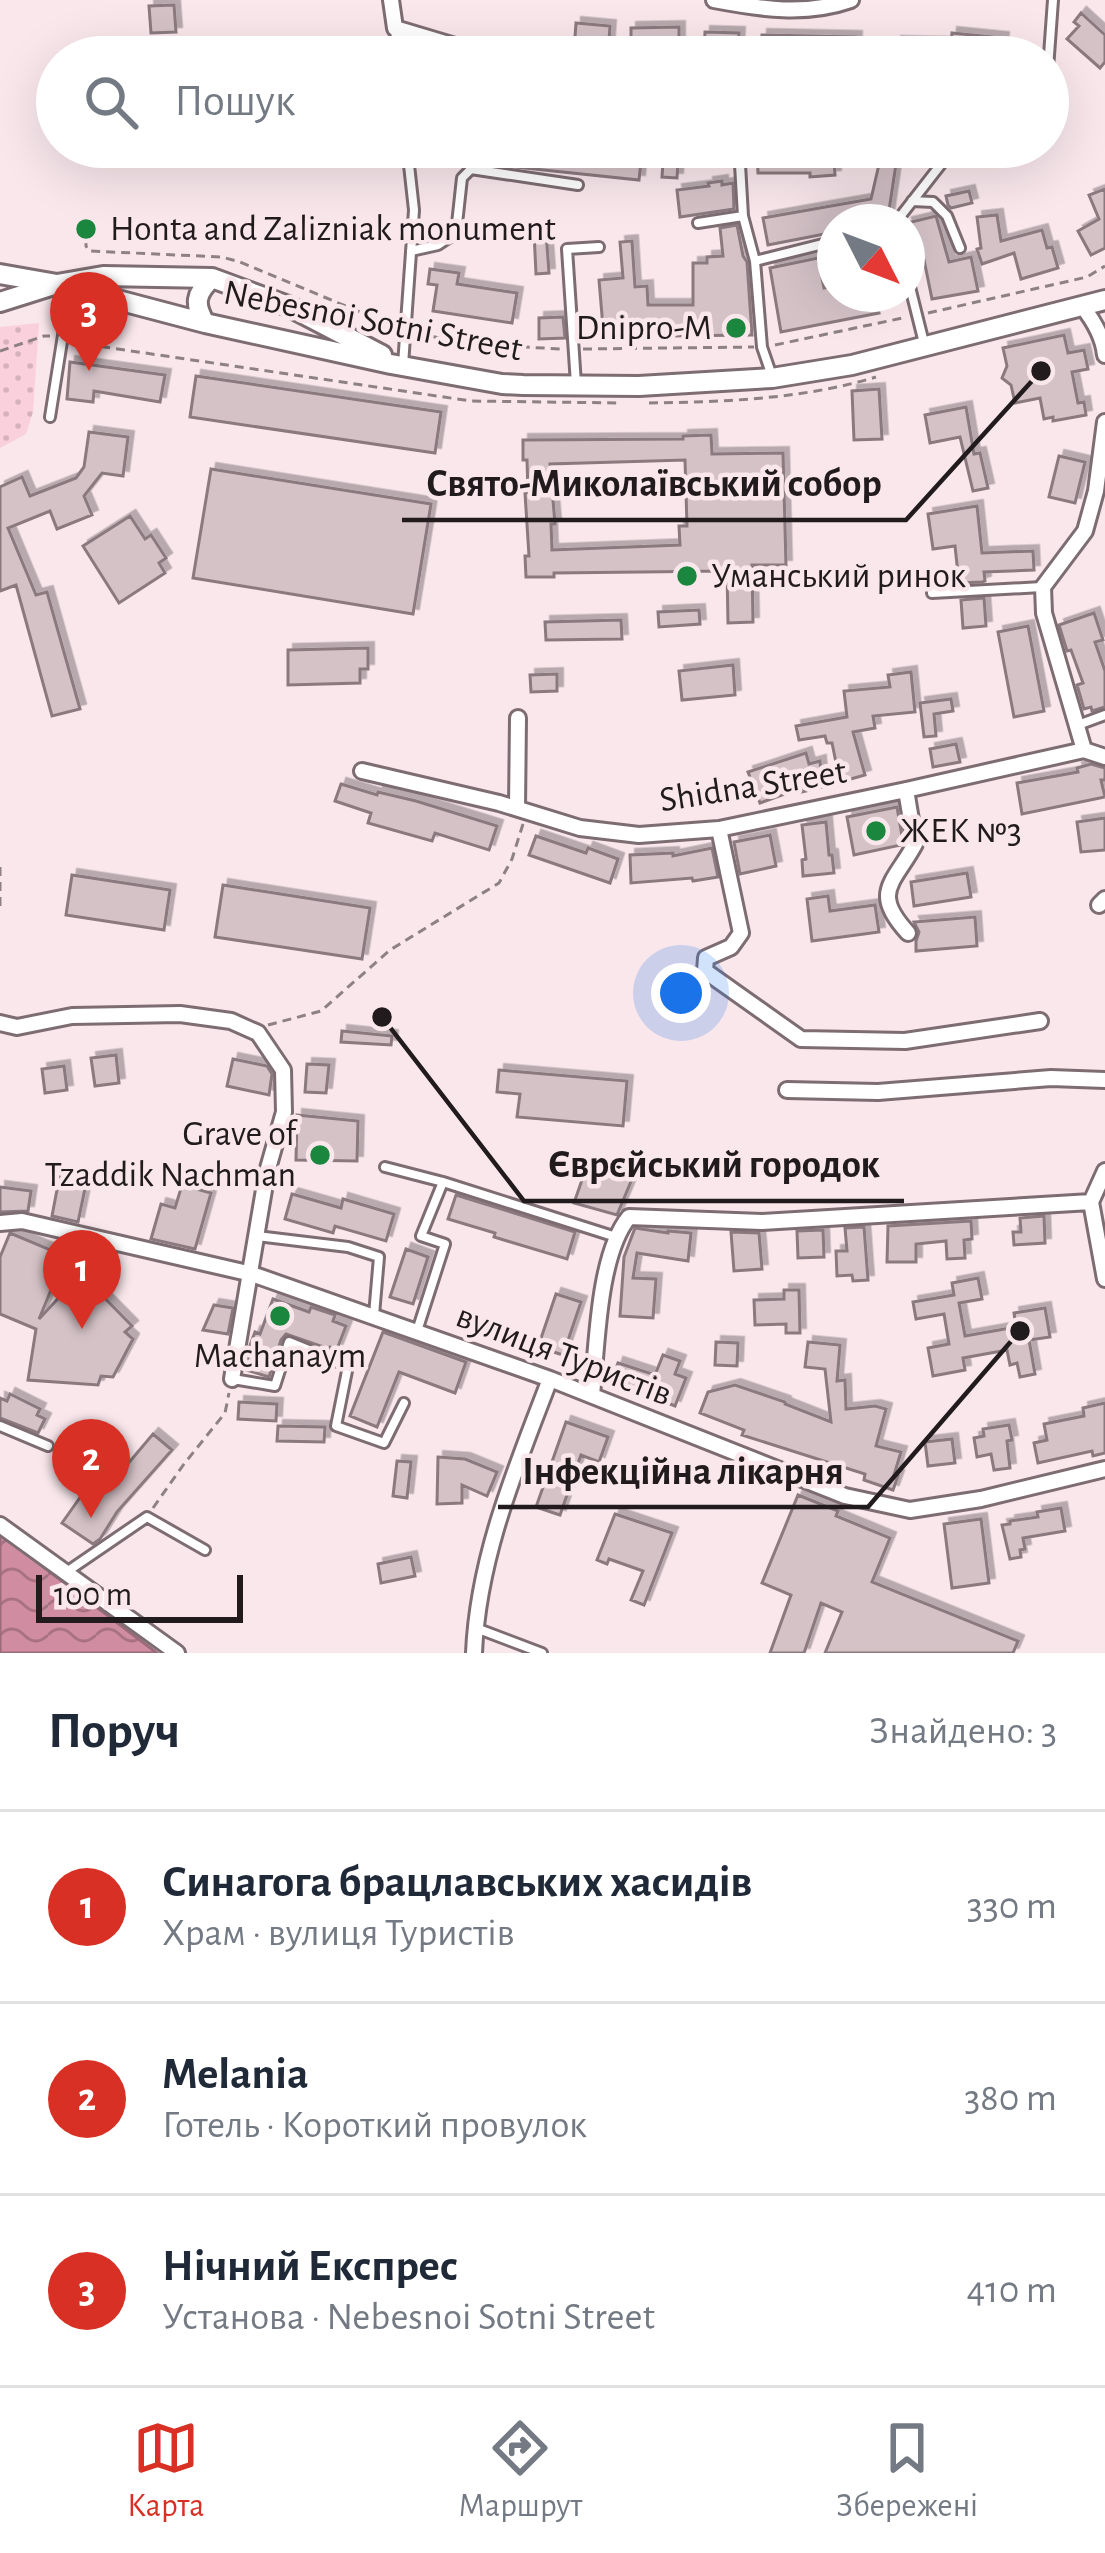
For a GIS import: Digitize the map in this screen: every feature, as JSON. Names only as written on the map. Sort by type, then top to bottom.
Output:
[{"type":"main road","points":[[0,274],[57,284]]},
{"type":"main road","points":[[0,302],[103,276],[212,278],[288,306],[403,366]]},
{"type":"main road","points":[[206,323],[198,310],[198,298],[212,278]]},
{"type":"main road","name":"Nebesnoi Sotni Street","points":[[57,284],[403,366],[502,384],[576,386],[772,378],[852,365],[1105,300]]},
{"type":"main road","points":[[1082,306],[1105,291]]},
{"type":"street","points":[[391,0],[395,28],[422,36]]},
{"type":"street","points":[[714,0],[777,10],[824,9],[851,0]]},
{"type":"street","points":[[1082,306],[1092,317],[1105,355]]},
{"type":"street","points":[[1105,422],[1096,491],[1084,531],[1043,587],[1044,613],[1084,750],[1105,757]]},
{"type":"street","points":[[518,718],[522,810]]},
{"type":"street","name":"Shidna Street","points":[[362,772],[617,834],[719,829],[1084,750]]},
{"type":"street","points":[[906,790],[915,844],[888,885],[887,898],[897,922],[908,933]]},
{"type":"street","points":[[719,829],[741,933],[731,947],[706,958],[705,970],[801,1039],[905,1041],[1040,1021]]},
{"type":"street","points":[[0,1023],[17,1027],[72,1016],[180,1014],[231,1021],[258,1033],[283,1070],[284,1112],[267,1172],[232,1379]]},
{"type":"street","points":[[788,1090],[878,1092],[1051,1078],[1105,1080]]},
{"type":"street","points":[[1105,1171],[1090,1202],[1105,1279]]},
{"type":"street","points":[[592,1395],[608,1261],[628,1217],[762,1222],[1090,1202]]},
{"type":"street","name":"вулиця Туристів","points":[[0,1223],[22,1221],[252,1274],[550,1379],[845,1496],[910,1510],[980,1499],[1105,1469]]},
{"type":"street","points":[[474,1653],[478,1599],[506,1492],[550,1379]]},
{"type":"street","points":[[0,1525],[177,1653]]},
{"type":"lane","points":[[1051,36],[1054,0]]},
{"type":"lane","points":[[395,28],[396,36]]},
{"type":"lane","points":[[403,366],[414,211],[409,168]]},
{"type":"lane","points":[[740,168],[762,347],[772,378]]},
{"type":"lane","points":[[909,204],[938,168]]},
{"type":"lane","points":[[411,251],[438,245],[456,233],[462,178],[471,170],[578,185]]},
{"type":"lane","points":[[911,201],[933,202],[947,216],[960,248]]},
{"type":"lane","points":[[698,223],[743,216]]},
{"type":"lane","points":[[755,261],[817,246]]},
{"type":"lane","points":[[576,386],[567,249],[599,247]]},
{"type":"lane","points":[[50,417],[68,310],[57,284]]},
{"type":"lane","points":[[917,312],[925,348]]},
{"type":"lane","points":[[932,593],[1043,587]]},
{"type":"lane","points":[[1076,726],[1105,716]]},
{"type":"lane","points":[[385,1167],[618,1232]]},
{"type":"lane","points":[[417,1331],[445,1244],[422,1237],[443,1182]]},
{"type":"lane","points":[[257,1236],[333,1245],[379,1257],[374,1316]]},
{"type":"lane","points":[[232,1379],[275,1386],[289,1342],[348,1366],[336,1426],[384,1443],[404,1403]]},
{"type":"lane","points":[[0,1426],[48,1446]]},
{"type":"lane","points":[[65,1573],[147,1516],[205,1550]]},
{"type":"lane","points":[[475,1627],[542,1653]]},
{"type":"path","points":[[86,239],[89,251],[222,257],[405,330],[466,344],[573,349],[762,347],[1087,277],[1105,266]]},
{"type":"path","points":[[0,351],[44,336],[64,337],[84,344],[429,395],[523,403]]},
{"type":"path","points":[[622,403],[623,414]]},
{"type":"path","points":[[258,1033],[268,1025],[321,1011],[390,950],[499,883],[512,859],[522,810]]},
{"type":"path","points":[[0,867],[0,906]]},
{"type":"path","points":[[147,1516],[226,1413],[232,1379]]},
{"type":"shaded area","points":[[39,323],[33,412],[26,434],[0,448],[0,327]]},
{"type":"water","points":[[0,1534],[157,1653],[0,1653]]},
{"type":"building","points":[[174,5],[176,32],[151,33],[149,6]]},
{"type":"building","points":[[1081,13],[1105,35],[1105,62],[1100,68],[1069,41],[1079,26],[1074,22]]},
{"type":"building","points":[[576,23],[610,26],[609,36],[575,36]]},
{"type":"building","points":[[679,27],[679,36],[631,36],[631,28]]},
{"type":"building","points":[[705,32],[739,33],[739,36],[705,36]]},
{"type":"building","points":[[526,168],[640,168],[639,180]]},
{"type":"building","points":[[663,168],[678,168],[677,178],[662,177]]},
{"type":"building","points":[[758,168],[834,168],[835,175],[810,177],[810,173],[758,173]]},
{"type":"building","points":[[878,168],[895,168],[890,204],[843,204],[871,199]]},
{"type":"building","points":[[722,181],[722,185],[733,183],[734,209],[680,217],[677,190]]},
{"type":"building","points":[[1105,189],[1105,248],[1091,255],[1078,231],[1099,219],[1089,195]]},
{"type":"building","points":[[969,191],[972,203],[948,205],[946,196]]},
{"type":"building","points":[[817,208],[817,235],[768,245],[763,218]]},
{"type":"building","points":[[997,215],[1001,241],[1042,230],[1058,268],[1021,279],[1014,253],[982,264],[977,217]]},
{"type":"building","points":[[936,216],[949,262],[971,257],[978,291],[932,299],[925,265],[925,219]]},
{"type":"building","points":[[737,225],[747,262],[752,335],[667,333],[604,339],[599,280],[623,278],[620,242],[632,241],[635,287],[647,286],[648,305],[693,305],[693,263],[723,256],[720,228]]},
{"type":"building","points":[[534,232],[546,232],[549,273],[536,274]]},
{"type":"building","points":[[817,258],[817,312],[879,313],[781,332],[770,268]]},
{"type":"building","points":[[430,269],[459,273],[457,284],[517,293],[512,323],[433,311],[437,285],[428,284]]},
{"type":"building","points":[[563,317],[565,338],[539,339],[539,318]]},
{"type":"building","points":[[1064,335],[1068,353],[1084,350],[1088,369],[1072,372],[1078,403],[1084,402],[1086,415],[1053,421],[1053,417],[1044,419],[1040,398],[1015,403],[1011,385],[1002,378],[1007,366],[1003,348]]},
{"type":"building","points":[[70,362],[165,375],[160,402],[94,391],[93,402],[67,399]]},
{"type":"building","points":[[196,376],[441,412],[435,453],[190,417]]},
{"type":"building","points":[[879,389],[882,439],[854,440],[852,391]]},
{"type":"building","points":[[966,407],[974,454],[980,453],[988,488],[973,491],[960,437],[930,443],[925,415]]},
{"type":"building","points":[[89,432],[128,437],[123,476],[102,473],[84,496],[92,515],[57,529],[50,511],[8,528],[36,595],[47,592],[80,709],[52,716],[16,585],[0,591],[0,487],[22,477],[30,496],[76,478],[84,467]]},
{"type":"building","points":[[711,435],[712,454],[783,453],[786,565],[752,565],[753,622],[728,623],[727,571],[526,577],[528,493],[523,440]],"holes":[[[685,460],[687,526],[679,526],[680,545],[552,550],[551,524],[555,524],[550,464]]]},
{"type":"building","points":[[1059,456],[1085,462],[1075,503],[1049,497]]},
{"type":"building","points":[[211,469],[431,504],[413,614],[193,578]]},
{"type":"building","points":[[977,506],[982,553],[1033,551],[1034,570],[984,572],[985,581],[959,583],[955,546],[933,549],[928,514]]},
{"type":"building","points":[[130,516],[166,558],[159,563],[165,573],[119,603],[83,546]]},
{"type":"building","points":[[984,598],[986,626],[963,628],[961,600]]},
{"type":"building","points":[[699,610],[700,624],[659,627],[658,612]]},
{"type":"building","points":[[1094,613],[1103,640],[1095,642],[1105,671],[1105,707],[1092,711],[1091,707],[1084,709],[1077,685],[1083,683],[1059,625]]},
{"type":"building","points":[[621,620],[622,639],[546,640],[545,622]]},
{"type":"building","points":[[1028,626],[1044,711],[1014,717],[998,632]]},
{"type":"building","points":[[368,648],[368,669],[360,669],[360,683],[288,685],[288,650]]},
{"type":"building","points":[[733,665],[735,695],[682,700],[679,671]]},
{"type":"building","points":[[911,672],[915,712],[873,716],[875,728],[853,732],[865,775],[840,782],[832,743],[825,736],[799,740],[796,726],[847,717],[844,691],[890,687],[888,675]]},
{"type":"building","points":[[557,674],[557,691],[531,692],[530,675]]},
{"type":"building","points":[[951,699],[953,711],[934,714],[936,736],[924,737],[920,703]]},
{"type":"building","points":[[956,744],[960,762],[933,767],[930,749]]},
{"type":"building","points":[[806,753],[809,764],[820,761],[822,787],[802,792],[801,788],[760,803],[748,772]]},
{"type":"building","points":[[1091,764],[1105,768],[1105,780],[1101,780],[1105,797],[1022,814],[1017,783],[1078,772],[1077,768]]},
{"type":"building","points":[[341,784],[497,826],[489,850],[435,833],[432,841],[368,823],[371,813],[335,801]]},
{"type":"building","name":"ЖЕК №3","points":[[897,807],[901,845],[854,855],[847,817]]},
{"type":"building","points":[[1105,818],[1105,850],[1081,852],[1077,822]]},
{"type":"building","points":[[826,822],[834,873],[803,876],[802,825]]},
{"type":"building","points":[[770,835],[776,866],[740,874],[734,842]]},
{"type":"building","points":[[536,836],[618,859],[610,883],[529,855]]},
{"type":"building","points":[[712,848],[718,877],[631,883],[630,855],[673,856]]},
{"type":"building","points":[[967,873],[971,897],[914,906],[911,882]]},
{"type":"building","points":[[72,875],[170,890],[164,930],[66,915]]},
{"type":"building","points":[[223,885],[370,908],[362,959],[215,937]]},
{"type":"building","points":[[828,896],[830,911],[875,905],[879,932],[812,941],[807,899]]},
{"type":"building","points":[[975,917],[977,946],[916,951],[919,932],[914,922]]},
{"type":"building","points":[[342,1031],[392,1036],[391,1045],[341,1042]]},
{"type":"building","points":[[116,1055],[119,1083],[95,1086],[91,1058]]},
{"type":"building","points":[[233,1059],[267,1066],[272,1074],[269,1095],[227,1086]]},
{"type":"building","points":[[307,1064],[329,1065],[326,1093],[305,1092]]},
{"type":"building","points":[[64,1066],[67,1090],[45,1093],[42,1069]]},
{"type":"building","points":[[499,1070],[627,1081],[623,1126],[517,1117],[520,1094],[497,1092]]},
{"type":"building","points":[[297,1115],[358,1121],[357,1161],[296,1160]]},
{"type":"building","points":[[602,1168],[632,1179],[617,1215],[574,1203],[584,1174],[598,1178]]},
{"type":"building","points":[[60,1174],[87,1179],[78,1222],[52,1216]]},
{"type":"building","points":[[182,1185],[211,1193],[195,1249],[151,1239],[161,1204],[175,1208]]},
{"type":"building","points":[[0,1187],[31,1191],[28,1211],[0,1212]]},
{"type":"building","points":[[292,1194],[341,1208],[343,1199],[394,1214],[386,1241],[335,1226],[333,1233],[285,1219]]},
{"type":"building","points":[[456,1195],[575,1232],[567,1259],[448,1219]]},
{"type":"building","points":[[1044,1216],[1045,1243],[1014,1245],[1013,1232],[1021,1232],[1020,1218]]},
{"type":"building","points":[[971,1221],[972,1239],[964,1240],[965,1258],[947,1259],[946,1241],[916,1244],[916,1262],[887,1262],[888,1226]]},
{"type":"building","points":[[864,1227],[868,1280],[837,1276],[836,1251],[847,1251],[845,1228]]},
{"type":"building","points":[[635,1228],[691,1233],[688,1261],[637,1253],[633,1278],[656,1279],[653,1318],[620,1316],[624,1257]]},
{"type":"building","points":[[823,1230],[824,1257],[798,1258],[797,1231]]},
{"type":"building","points":[[731,1232],[759,1233],[762,1269],[734,1271]]},
{"type":"building","points":[[10,1233],[65,1256],[39,1319],[81,1274],[132,1326],[125,1332],[133,1339],[113,1377],[101,1376],[98,1385],[28,1380],[36,1329],[0,1314],[0,1257]]},
{"type":"building","points":[[406,1249],[428,1257],[413,1304],[390,1297]]},
{"type":"building","points":[[978,1278],[982,1299],[959,1303],[965,1336],[1016,1327],[1014,1313],[1045,1308],[1050,1337],[1029,1340],[1035,1374],[1020,1377],[1017,1363],[1010,1365],[1007,1350],[963,1358],[965,1370],[933,1376],[928,1348],[949,1344],[944,1314],[916,1319],[913,1302],[954,1295],[952,1283]]},
{"type":"building","points":[[784,1290],[799,1290],[800,1333],[786,1333],[786,1324],[755,1325],[754,1300],[784,1299]]},
{"type":"building","points":[[556,1294],[581,1302],[563,1355],[538,1347]]},
{"type":"building","points":[[273,1299],[335,1315],[333,1321],[346,1326],[337,1349],[286,1334],[269,1377],[246,1370],[255,1332],[260,1334]]},
{"type":"building","points":[[214,1305],[233,1308],[228,1334],[203,1330]]},
{"type":"building","points":[[383,1332],[466,1362],[455,1393],[399,1372],[377,1427],[350,1416]]},
{"type":"building","points":[[716,1342],[738,1343],[737,1366],[715,1365]]},
{"type":"building","points":[[808,1342],[840,1345],[837,1381],[845,1380],[846,1409],[886,1409],[876,1446],[901,1452],[893,1490],[864,1480],[865,1474],[742,1435],[744,1430],[700,1413],[708,1392],[735,1385],[831,1422],[825,1369],[805,1367]]},
{"type":"building","points":[[663,1355],[680,1361],[675,1374],[686,1378],[675,1406],[612,1381],[618,1363],[655,1375]]},
{"type":"building","points":[[10,1394],[40,1409],[37,1415],[45,1419],[38,1433],[0,1418],[0,1398],[7,1401]]},
{"type":"building","points":[[239,1402],[277,1404],[276,1421],[238,1419]]},
{"type":"building","points":[[1105,1403],[1105,1453],[1093,1456],[1092,1451],[1038,1463],[1034,1443],[1047,1440],[1044,1424],[1084,1416],[1083,1408]]},
{"type":"building","points":[[566,1422],[608,1437],[599,1462],[581,1455],[560,1515],[536,1507]]},
{"type":"building","points":[[1009,1425],[1010,1468],[994,1470],[991,1454],[977,1457],[974,1438],[984,1436],[983,1429]]},
{"type":"building","points":[[278,1426],[325,1427],[324,1442],[277,1441]]},
{"type":"building","points":[[153,1434],[172,1450],[117,1512],[100,1539],[93,1544],[62,1523],[86,1489],[99,1498]]},
{"type":"building","points":[[952,1439],[955,1463],[928,1466],[925,1442]]},
{"type":"building","points":[[438,1457],[465,1459],[497,1472],[487,1496],[462,1485],[462,1503],[437,1504]]},
{"type":"building","points":[[397,1461],[411,1462],[407,1498],[393,1496]]},
{"type":"building","points":[[798,1495],[890,1538],[872,1582],[1018,1641],[1013,1653],[825,1653],[842,1612],[821,1603],[804,1653],[770,1653],[791,1595],[762,1583]]},
{"type":"building","points":[[1061,1508],[1065,1531],[1023,1538],[1021,1557],[1010,1559],[1002,1525]]},
{"type":"building","points":[[615,1514],[672,1533],[644,1605],[631,1600],[643,1571],[609,1559],[607,1564],[597,1560]]},
{"type":"building","points":[[981,1519],[989,1583],[952,1588],[944,1524]]},
{"type":"building","points":[[411,1557],[415,1576],[381,1583],[378,1564]]},
{"type":"place","name":"Honta and Zalizniak monument","points":[[86,229]]},
{"type":"place","name":"Dnipro-M","points":[[736,328]]},
{"type":"place","name":"Нічний Експрес","points":[[89,371]]},
{"type":"place","name":"Свято-Миколаївський собор","points":[[1041,371]]},
{"type":"place","name":"Уманський ринок","points":[[687,576]]},
{"type":"place","name":"ЖЕК №3","points":[[876,831]]},
{"type":"place","name":"Єврєйський городок","points":[[382,1017]]},
{"type":"place","name":"Grave of Tzaddik Nachman","points":[[320,1155]]},
{"type":"place","name":"Machanaym","points":[[280,1316]]},
{"type":"place","name":"Синагога брацлавських хасидів","points":[[82,1329]]},
{"type":"place","name":"Інфекційна лікарня","points":[[1020,1331]]},
{"type":"place","name":"Melania","points":[[91,1518]]}]
